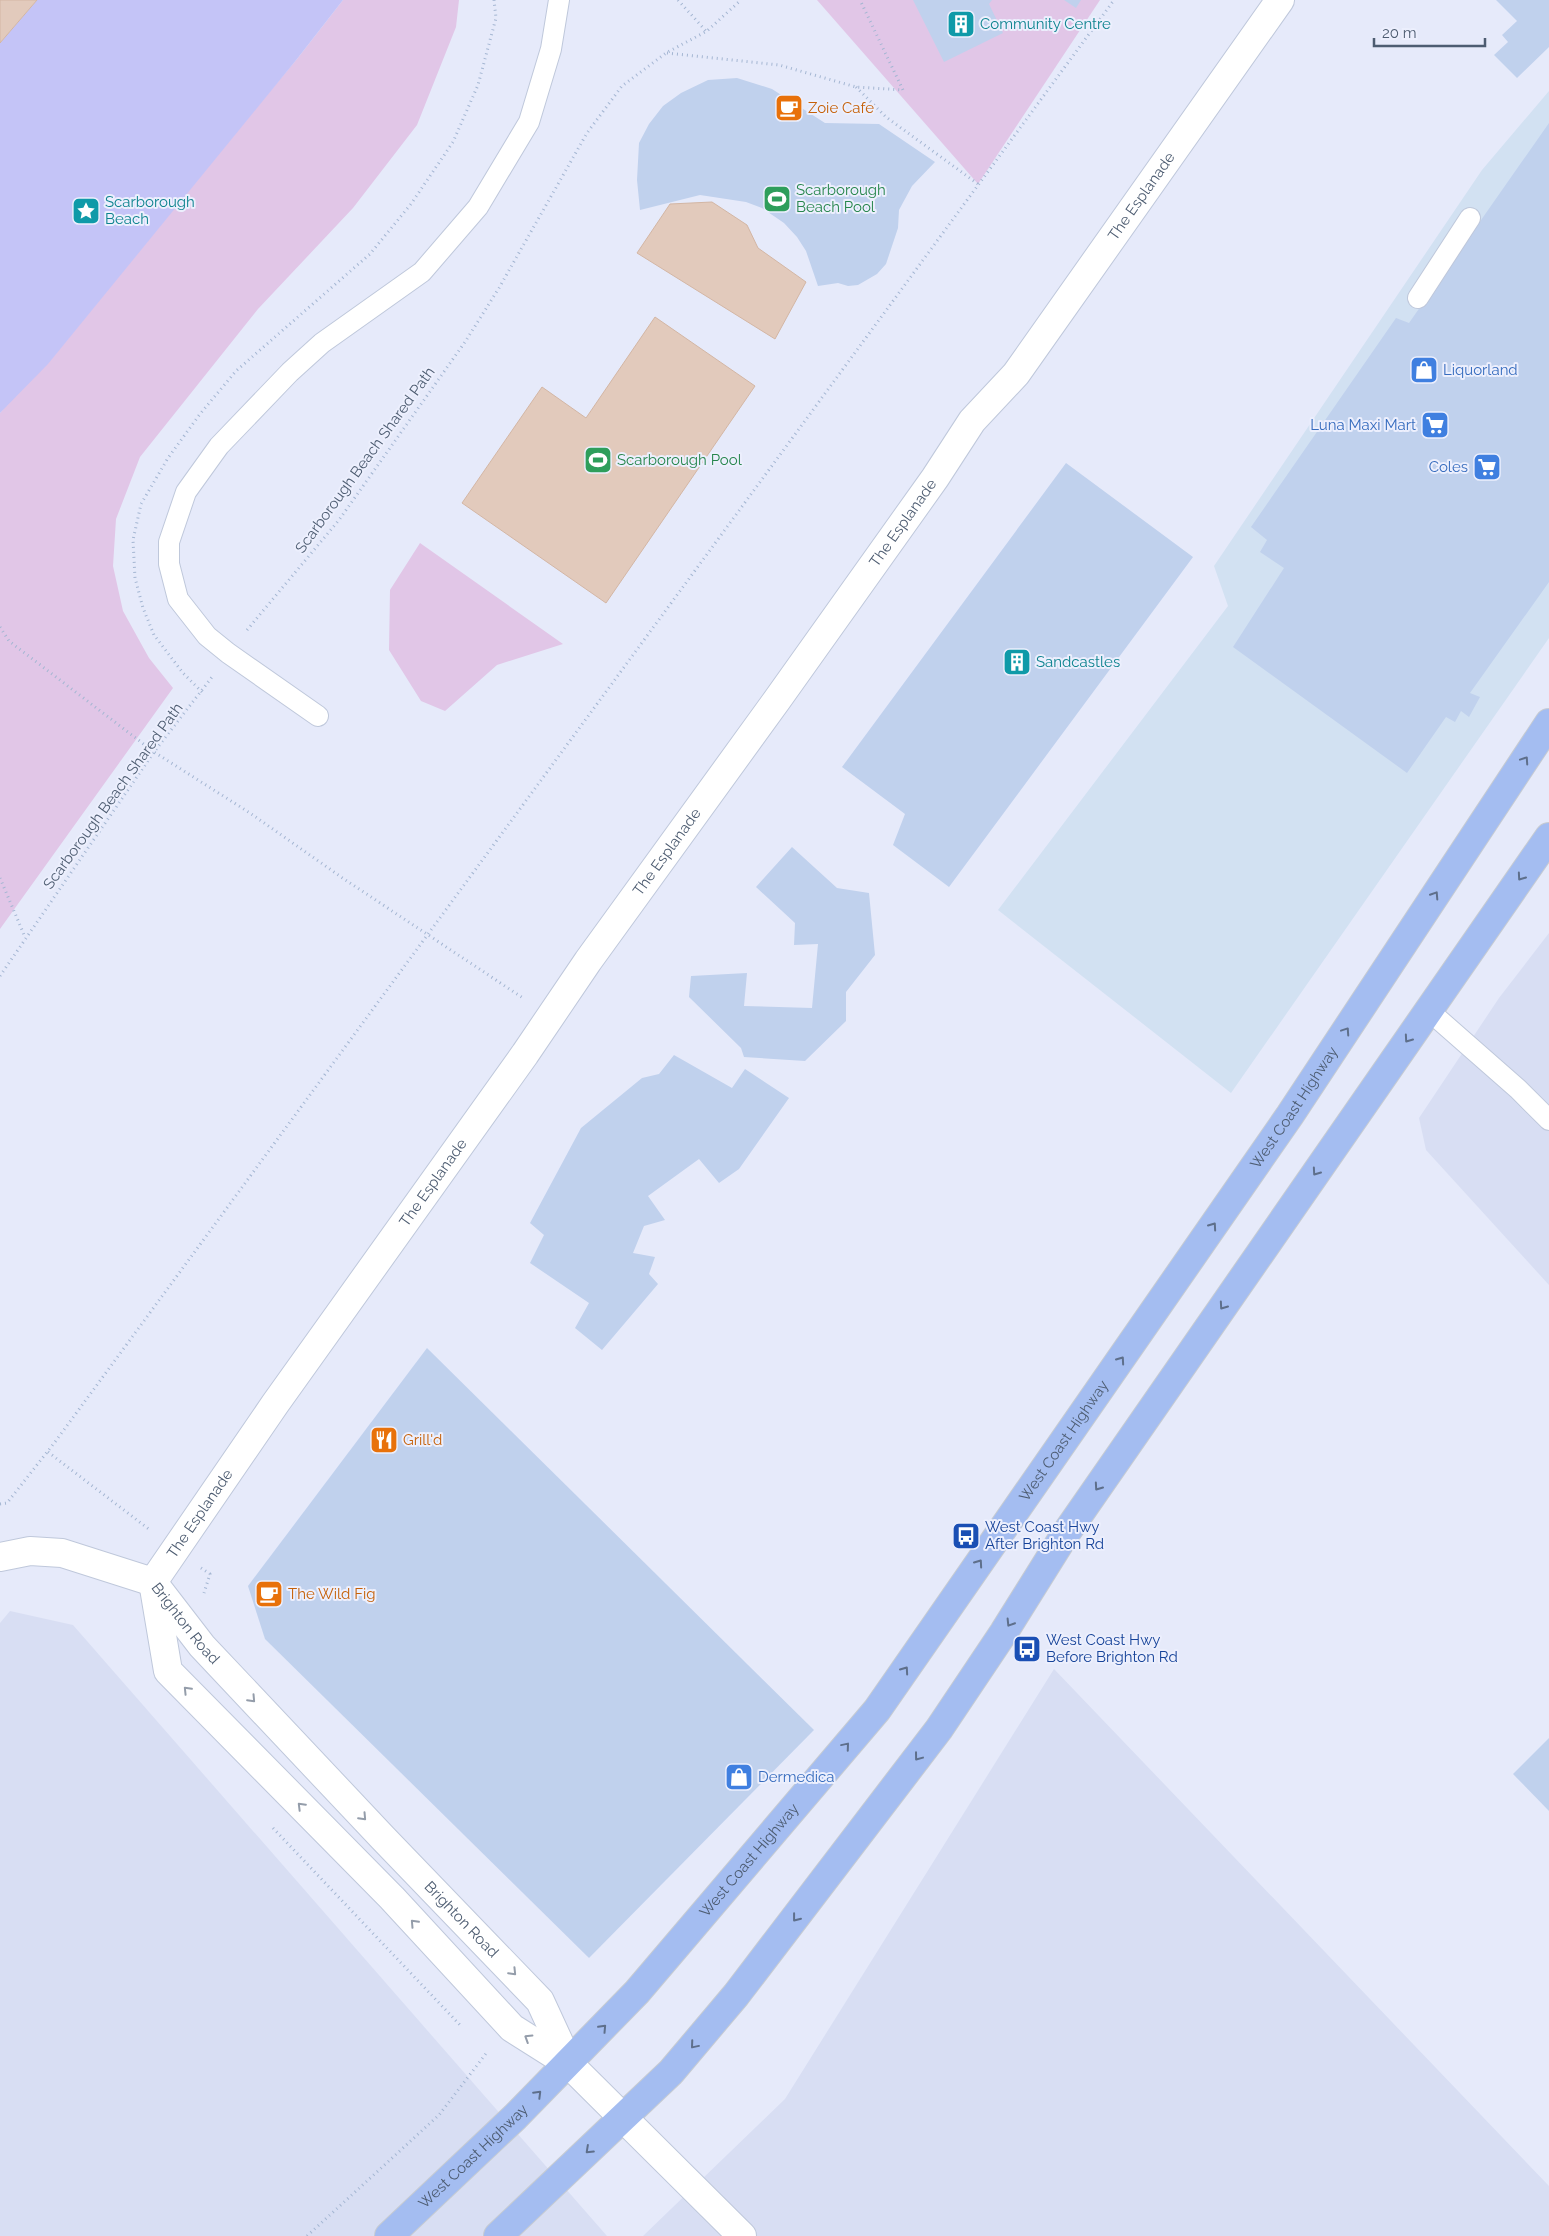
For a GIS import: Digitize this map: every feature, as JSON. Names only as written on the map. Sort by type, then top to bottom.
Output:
[{"type":"highway","name":"West Coast Highway","points":[[388,2236],[569,2064],[643,1985],[877,1710],[1290,1115],[1549,723]]},
{"type":"highway","points":[[498,2236],[671,2072],[736,1995],[939,1729],[1004,1632],[1064,1536],[1549,836]]},
{"type":"street","name":"The Esplanade","points":[[153,1582],[588,961],[935,478],[972,421],[1016,374],[1280,0]]},
{"type":"street","points":[[0,1557],[30,1551],[62,1553],[153,1582]]},
{"type":"street","name":"Brighton Road","points":[[153,1582],[214,1659],[540,2001],[569,2064]]},
{"type":"street","name":"Brighton Road","points":[[153,1582],[168,1671],[392,1898],[512,2028],[569,2064],[742,2236]]},
{"type":"lane","points":[[318,716],[228,653],[207,636],[178,599],[169,564],[169,542],[186,492],[219,446],[290,372],[322,343],[422,272],[478,207],[529,122],[551,49],[559,0]]},
{"type":"lane","points":[[1418,298],[1470,218]]},
{"type":"lane","points":[[1428,1010],[1518,1089],[1549,1120]]},
{"type":"path","points":[[678,0],[707,31]]},
{"type":"path","name":"Scarborough Beach Shared Path","points":[[0,976],[154,752],[202,692],[228,653],[339,520],[465,342],[499,288],[587,133],[622,86],[666,53],[707,31],[741,0]]},
{"type":"path","points":[[666,53],[779,65],[856,87],[903,90],[860,0]]},
{"type":"path","points":[[0,1504],[7,1503],[56,1442],[1114,0]]},
{"type":"path","points":[[856,87],[886,117],[978,184]]},
{"type":"path","points":[[0,627],[9,641],[154,752],[250,813],[344,880],[550,1017]]},
{"type":"path","points":[[0,878],[25,938]]},
{"type":"path","points":[[308,2236],[439,2115],[486,2052]]},
{"type":"shaded area","points":[[0,0],[37,0],[0,43]]},
{"type":"shaded area","points":[[343,0],[459,0],[456,27],[417,125],[353,208],[258,309],[140,457],[116,519],[113,566],[123,611],[149,658],[173,688],[0,929],[0,413],[297,59]]},
{"type":"shaded area","points":[[817,0],[1100,0],[978,184]]},
{"type":"shaded area","points":[[1549,91],[1549,638],[1231,1093],[998,910],[1228,606],[1214,566],[1482,170]]},
{"type":"shaded area","points":[[712,202],[747,225],[758,248],[806,282],[775,339],[637,253],[670,204]]},
{"type":"shaded area","name":"Scarborough Pool","points":[[655,317],[755,386],[606,603],[462,503],[542,387],[586,418]]},
{"type":"shaded area","points":[[420,543],[563,644],[497,665],[445,711],[421,701],[389,650],[390,590]]},
{"type":"shaded area","points":[[1549,933],[1549,1285],[1426,1150],[1419,1118],[1499,998]]},
{"type":"shaded area","points":[[10,1611],[73,1625],[607,2236],[0,2236],[0,1623]]},
{"type":"shaded area","points":[[1054,1669],[1549,2186],[1549,2236],[643,2236],[785,2099]]},
{"type":"sand","name":"Scarborough Beach","points":[[37,0],[343,0],[48,364],[0,413],[0,43]]},
{"type":"building","name":"Community Centre","points":[[913,0],[992,0],[989,4],[1003,33],[944,62]]},
{"type":"building","name":"Community Centre","points":[[1064,0],[1081,0],[1076,8]]},
{"type":"building","points":[[1496,0],[1549,0],[1549,47],[1517,78],[1494,55],[1508,42],[1502,35],[1517,21]]},
{"type":"building","points":[[737,78],[772,89],[825,123],[879,124],[935,162],[912,186],[899,210],[898,228],[886,264],[877,274],[858,285],[848,286],[838,283],[818,286],[806,251],[797,237],[784,223],[762,208],[746,202],[700,195],[640,210],[637,180],[639,143],[649,124],[663,106],[681,93],[708,80]]},
{"type":"building","name":"Luna Maxi Mart","points":[[1549,123],[1549,582],[1470,693],[1480,697],[1469,717],[1461,711],[1455,722],[1446,717],[1407,773],[1233,647],[1284,568],[1260,552],[1267,540],[1251,527],[1396,318],[1409,323]]},
{"type":"building","name":"Sandcastles","points":[[1066,463],[1193,557],[949,887],[893,845],[905,814],[842,767]]},
{"type":"building","points":[[792,847],[837,888],[869,893],[875,955],[846,992],[846,1021],[805,1061],[744,1057],[741,1048],[689,997],[691,976],[747,973],[744,1006],[812,1008],[818,944],[794,945],[795,923],[756,887]]},
{"type":"building","points":[[674,1055],[732,1088],[745,1069],[789,1098],[739,1169],[719,1183],[699,1159],[648,1196],[665,1220],[644,1226],[633,1253],[655,1257],[649,1274],[658,1284],[602,1350],[575,1328],[589,1303],[530,1263],[544,1235],[530,1223],[581,1128],[642,1078],[659,1074]]},
{"type":"building","points":[[427,1348],[814,1730],[589,1958],[265,1639],[248,1586]]},
{"type":"building","points":[[1549,1738],[1549,1811],[1513,1774]]},
{"type":"place","name":"Community Centre","points":[[961,24]]},
{"type":"place","name":"Zoie Cafe","points":[[789,108]]},
{"type":"place","name":"Scarborough Beach Pool","points":[[777,199]]},
{"type":"place","name":"Scarborough Beach","points":[[86,211]]},
{"type":"place","name":"Liquorland","points":[[1424,370]]},
{"type":"place","name":"Luna Maxi Mart","points":[[1435,425]]},
{"type":"place","name":"Scarborough Pool","points":[[598,460]]},
{"type":"place","name":"Coles","points":[[1487,467]]},
{"type":"place","name":"Sandcastles","points":[[1017,662]]},
{"type":"place","name":"Grill'd","points":[[384,1440]]},
{"type":"place","name":"West Coast Hwy After Brighton Rd","points":[[966,1536]]},
{"type":"place","name":"The Wild Fig","points":[[269,1594]]},
{"type":"place","name":"West Coast Hwy Before Brighton Rd","points":[[1027,1649]]},
{"type":"place","name":"Dermedica","points":[[739,1777]]}]
